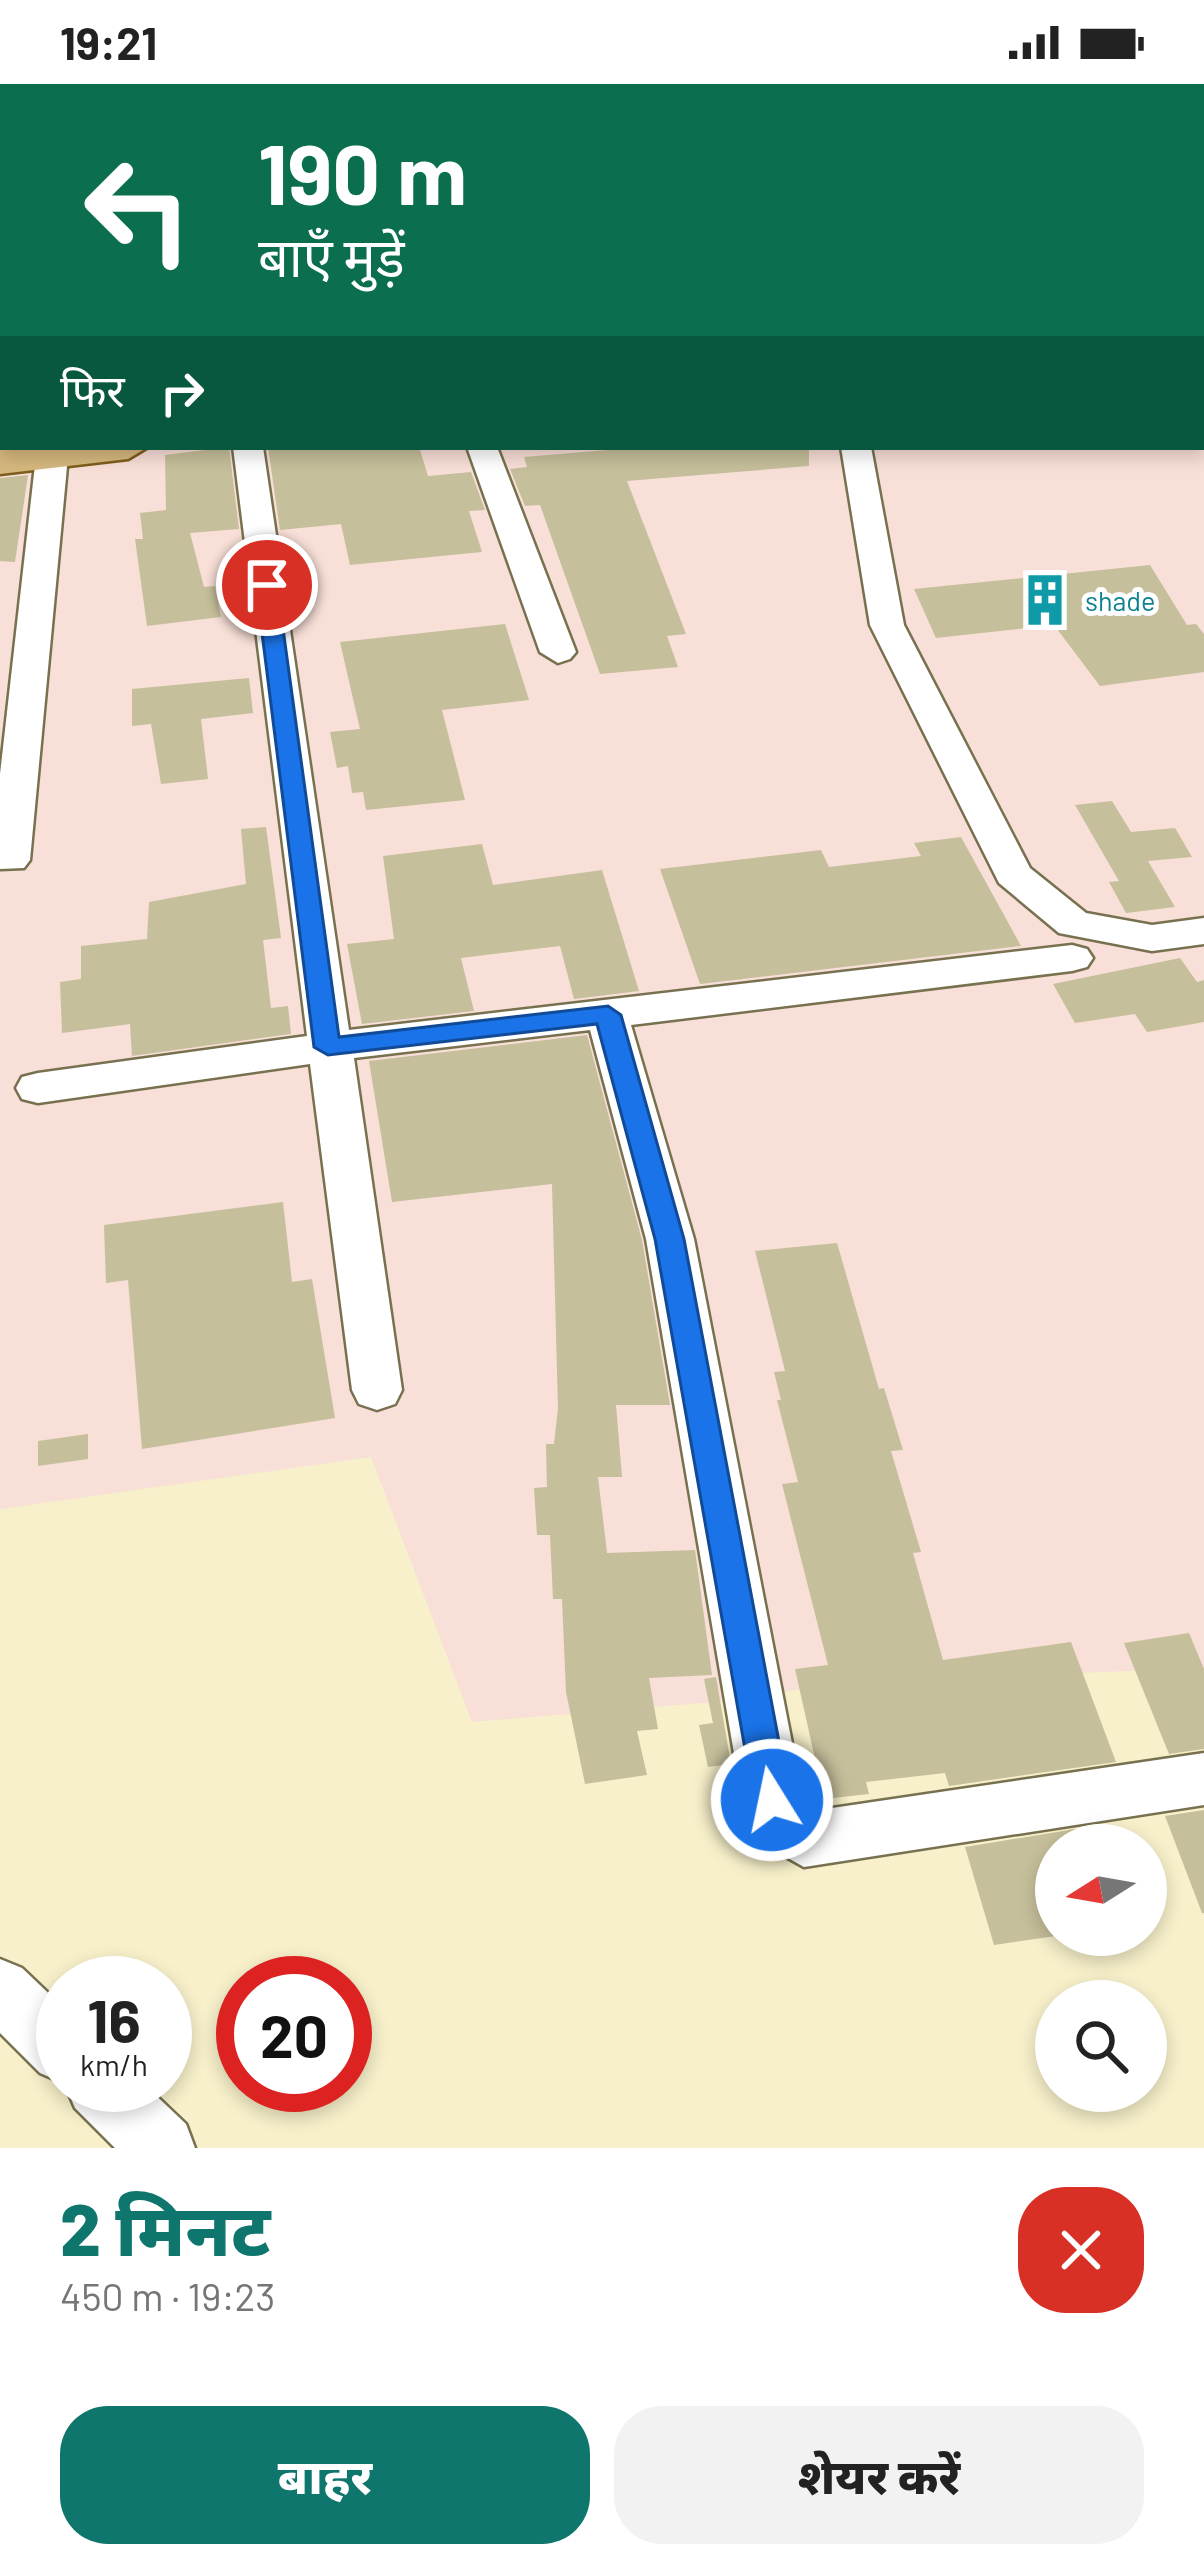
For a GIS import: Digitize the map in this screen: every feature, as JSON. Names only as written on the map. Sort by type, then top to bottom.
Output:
[{"type":"main road","points":[[0,462],[103,450]]},
{"type":"street","points":[[248,450],[377,1390]]},
{"type":"street","points":[[483,450],[558,652]]},
{"type":"street","points":[[857,450],[887,625],[1013,874],[1073,924],[1152,938],[1204,931]]},
{"type":"street","points":[[10,860],[52,456]]},
{"type":"street","points":[[38,1088],[328,1047],[1072,958]]},
{"type":"street","points":[[608,1015],[670,1239],[772,1800],[782,1824],[803,1840],[1204,1779]]},
{"type":"street","points":[[0,1989],[36,2024]]},
{"type":"street","points":[[125,2112],[162,2148]]},
{"type":"shaded area","points":[[148,450],[1204,450],[1204,1668],[848,1682],[726,1701],[472,1722],[371,1457],[0,1509],[0,467]]},
{"type":"building","points":[[229,450],[239,529],[190,533],[204,587],[215,586],[221,617],[147,626],[135,539],[143,539],[140,513],[166,510],[165,455]]},
{"type":"building","points":[[268,450],[420,450],[428,476],[471,472],[485,510],[469,511],[482,552],[350,565],[341,524],[280,530]]},
{"type":"building","points":[[607,450],[809,450],[809,466],[627,481],[686,634],[667,636],[678,667],[600,674],[540,505],[525,506],[510,469],[527,467],[524,457]]},
{"type":"building","points":[[28,475],[15,562],[0,561],[0,478]]},
{"type":"building","name":"shade","points":[[1150,565],[1187,625],[1196,624],[1204,634],[1204,672],[1100,686],[1054,625],[936,638],[914,589]]},
{"type":"building","points":[[505,624],[529,700],[442,710],[465,800],[366,810],[363,792],[352,793],[348,766],[337,768],[330,732],[360,729],[340,642]]},
{"type":"building","points":[[249,678],[253,713],[201,719],[208,779],[161,784],[151,724],[132,726],[132,689]]},
{"type":"building","points":[[1112,801],[1131,832],[1175,828],[1192,857],[1148,861],[1175,907],[1126,913],[1109,882],[1119,881],[1075,805]]},
{"type":"building","points":[[266,827],[281,938],[263,940],[271,1008],[288,1006],[291,1034],[132,1056],[130,1024],[62,1033],[60,982],[81,979],[81,946],[147,939],[149,902],[246,884],[241,829]]},
{"type":"building","points":[[961,837],[1021,946],[700,984],[660,869],[821,850],[829,867],[921,856],[914,843]]},
{"type":"building","points":[[482,844],[493,885],[602,870],[639,991],[574,999],[560,946],[461,958],[474,1011],[362,1024],[347,944],[394,939],[383,856]]},
{"type":"building","points":[[1180,958],[1197,982],[1204,980],[1204,1022],[1147,1032],[1135,1014],[1075,1023],[1053,984]]},
{"type":"building","points":[[587,1035],[642,1240],[670,1405],[616,1405],[622,1477],[598,1477],[607,1553],[695,1550],[712,1675],[649,1678],[658,1729],[637,1731],[647,1775],[585,1784],[566,1692],[562,1599],[553,1599],[550,1535],[537,1535],[534,1488],[547,1487],[546,1444],[554,1444],[558,1408],[552,1184],[392,1202],[369,1061]]},
{"type":"building","points":[[283,1202],[292,1282],[312,1279],[335,1418],[142,1449],[128,1280],[106,1283],[104,1225]]},
{"type":"building","points":[[837,1243],[879,1389],[884,1388],[903,1450],[891,1451],[921,1552],[913,1553],[943,1660],[1071,1642],[1116,1762],[949,1786],[945,1773],[866,1782],[869,1794],[824,1799],[795,1669],[828,1665],[782,1484],[798,1482],[777,1400],[781,1400],[774,1372],[785,1371],[755,1251]]},
{"type":"building","points":[[88,1434],[88,1459],[38,1466],[38,1441]]},
{"type":"building","points":[[1189,1633],[1204,1669],[1204,1749],[1169,1754],[1124,1643]]},
{"type":"building","points":[[716,1677],[731,1764],[708,1767],[699,1725],[713,1723],[704,1679]]},
{"type":"building","points":[[1204,1810],[1204,1913],[1202,1913],[1165,1816]]},
{"type":"building","points":[[1035,1836],[1035,1939],[994,1945],[965,1847]]},
{"type":"place","name":"shade","points":[[1045,600]]},
{"type":"route","points":[[267,585],[328,1047],[608,1015],[670,1239],[772,1800]]}]
